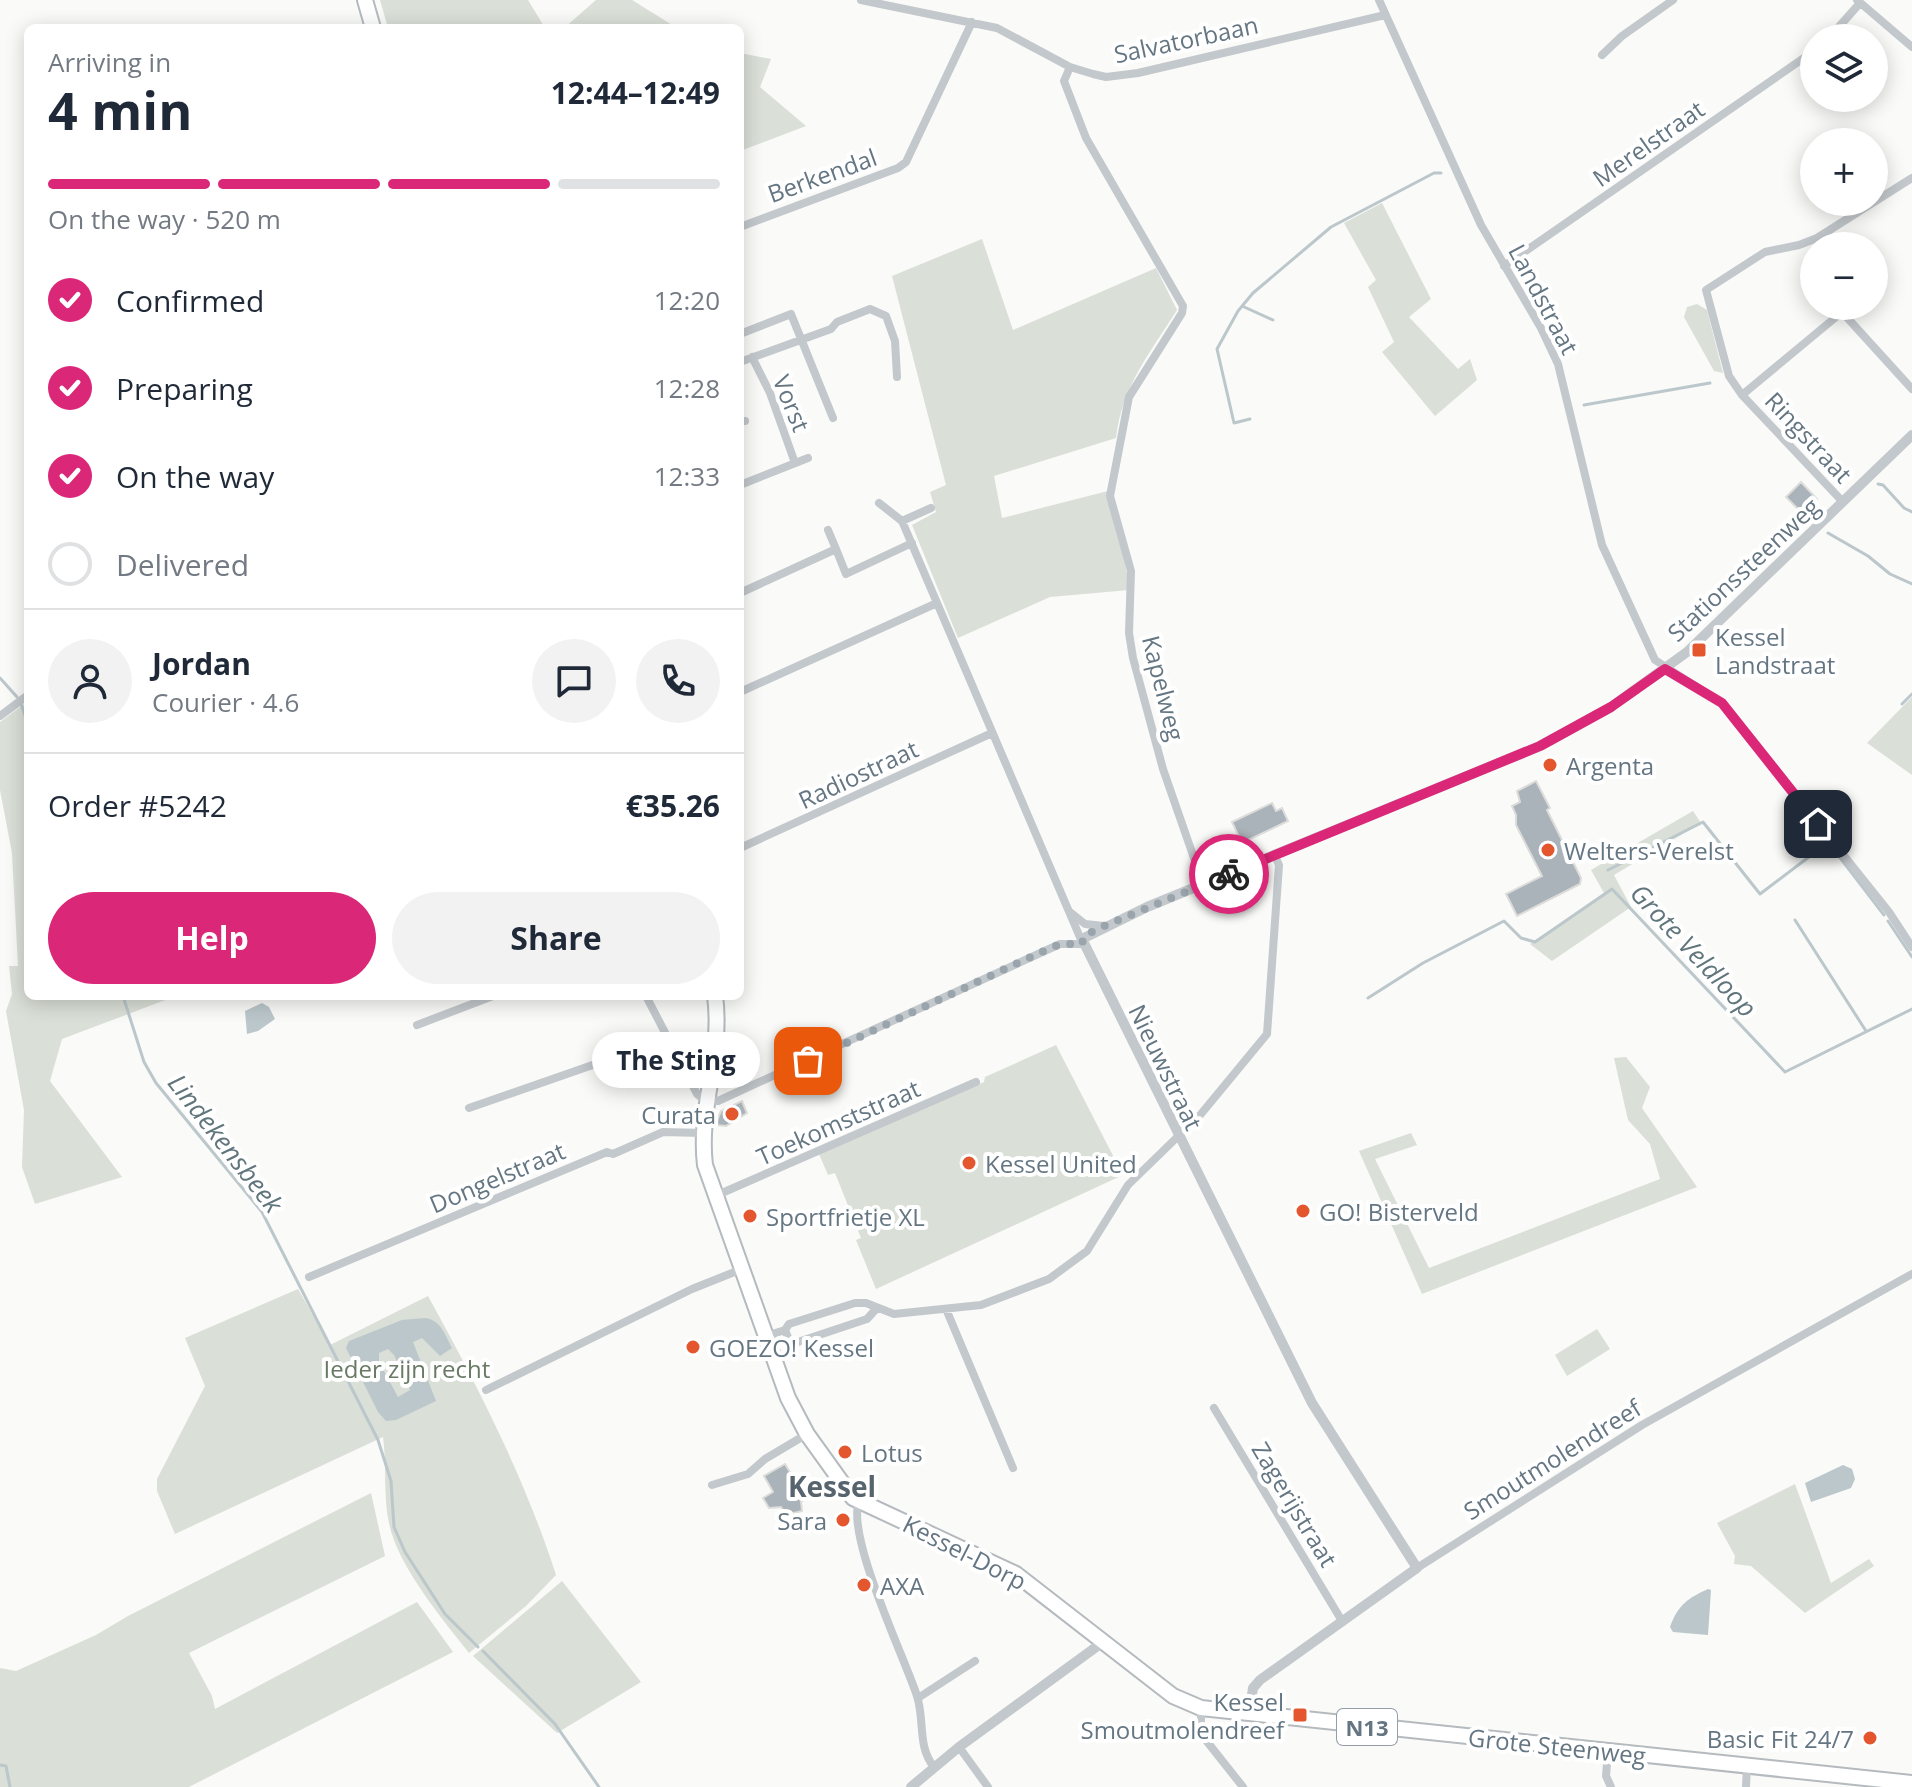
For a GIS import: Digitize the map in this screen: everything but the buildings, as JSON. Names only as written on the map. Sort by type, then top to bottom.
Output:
[{"type":"main road","points":[[365,0],[372,24]]},
{"type":"main road","name":"N13","points":[[703,1133],[717,1041],[715,1000]]},
{"type":"main road","name":"Kessel-Dorp","points":[[703,1133],[705,1165],[788,1398],[807,1434],[845,1490],[859,1501],[926,1529],[1016,1574],[1173,1696],[1201,1708]]},
{"type":"main road","name":"Grote Steenweg","points":[[1201,1708],[1912,1783]]},
{"type":"street","name":"Salvatorbaan","points":[[861,0],[972,22],[1023,40],[1070,67],[1106,77],[1138,73],[1385,15]]},
{"type":"street","name":"Landstraat","points":[[1379,0],[1481,225],[1549,342],[1558,364],[1602,545],[1647,647],[1665,669]]},
{"type":"street","points":[[1602,55],[1622,36],[1673,0]]},
{"type":"street","points":[[1840,24],[1858,2],[1912,47]]},
{"type":"street","name":"Berkendal","points":[[744,226],[898,168],[906,162],[972,22]]},
{"type":"street","name":"Merelstraat","points":[[1504,266],[1800,61]]},
{"type":"street","name":"Kapelweg","points":[[1070,67],[1064,81],[1086,138],[1183,306],[1182,313],[1129,397],[1110,496],[1131,571],[1129,633],[1133,658],[1163,769],[1203,884]]},
{"type":"street","points":[[1888,193],[1912,178]]},
{"type":"street","points":[[1742,395],[1729,376],[1706,290],[1765,252],[1817,238],[1852,216]]},
{"type":"street","points":[[744,360],[831,329],[837,322],[870,309],[886,316],[895,341],[897,377]]},
{"type":"street","name":"Ringstraat","points":[[1843,502],[1742,395],[1842,312],[1912,389]]},
{"type":"street","points":[[744,332],[791,314],[833,418]]},
{"type":"street","name":"Vorst","points":[[752,357],[770,393],[795,463]]},
{"type":"street","name":"Stationssteenweg","points":[[710,1101],[728,1099],[1060,944],[1082,944],[1084,936],[1104,926],[1540,746],[1611,707],[1687,652],[1912,435]]},
{"type":"street","name":"Vorst","points":[[744,483],[808,458]]},
{"type":"street","points":[[828,530],[846,574],[912,543],[902,521],[879,503]]},
{"type":"street","points":[[902,521],[931,508]]},
{"type":"street","name":"Nieuwstraat","points":[[912,543],[1082,944],[1312,1403],[1417,1568]]},
{"type":"street","points":[[744,591],[836,549]]},
{"type":"street","points":[[744,690],[937,603]]},
{"type":"street","points":[[1665,669],[1722,703],[1889,912],[1912,947]]},
{"type":"street","points":[[0,716],[24,698]]},
{"type":"street","name":"Radiostraat","points":[[744,846],[992,733]]},
{"type":"street","points":[[766,1336],[785,1330],[789,1324],[855,1303],[894,1314],[981,1305],[1049,1279],[1090,1247],[1128,1185],[1236,1075],[1267,1034],[1279,865],[1275,856]]},
{"type":"street","points":[[1067,908],[1085,924],[1104,926]]},
{"type":"street","points":[[417,1025],[483,1000]]},
{"type":"street","points":[[648,1000],[697,1094],[710,1101]]},
{"type":"street","points":[[469,1108],[670,1038]]},
{"type":"street","name":"Toekomststraat","points":[[715,1196],[976,1082]]},
{"type":"street","name":"Dongelstraat","points":[[309,1277],[607,1152],[613,1154],[663,1132],[703,1133]]},
{"type":"street","points":[[486,1390],[692,1289],[742,1269]]},
{"type":"street","name":"Smoutmolendreef","points":[[1249,1715],[1253,1688],[1260,1680],[1417,1568],[1642,1425],[1912,1274]]},
{"type":"street","points":[[785,1330],[789,1340],[795,1343],[867,1319],[877,1308]]},
{"type":"street","points":[[946,1309],[1013,1468]]},
{"type":"street","name":"Zagerijstraat","points":[[1214,1408],[1342,1621]]},
{"type":"street","points":[[712,1485],[748,1474],[765,1459],[807,1434]]},
{"type":"street","points":[[859,1501],[857,1519],[875,1586],[918,1698],[924,1752],[934,1767]]},
{"type":"street","points":[[911,1787],[959,1747],[1103,1642]]},
{"type":"street","points":[[918,1698],[975,1661]]},
{"type":"street","points":[[1201,1708],[1201,1734],[1243,1787]]},
{"type":"street","points":[[959,1747],[988,1787]]},
{"type":"street","points":[[1608,1751],[1606,1776],[1611,1787]]},
{"type":"street","points":[[1746,1787],[1747,1766]]},
{"type":"green space","points":[[380,0],[528,0],[543,24],[387,24]]},
{"type":"green space","points":[[596,0],[632,0],[671,24],[569,24]]},
{"type":"green space","points":[[744,54],[771,59],[760,87],[806,126],[744,149]]},
{"type":"green space","points":[[1382,203],[1431,299],[1409,317],[1458,369],[1470,359],[1477,380],[1435,416],[1382,352],[1394,342],[1368,287],[1376,280],[1344,223]]},
{"type":"green space","points":[[982,239],[1013,330],[1156,268],[1177,310],[1131,386],[1116,438],[994,476],[1002,518],[1108,491],[1129,590],[1050,597],[958,638],[912,525],[936,512],[930,492],[946,485],[892,276]]},
{"type":"green space","points":[[1697,304],[1707,310],[1723,373],[1714,371],[1684,317],[1687,307]]},
{"type":"green space","points":[[1912,697],[1912,775],[1867,743]]},
{"type":"green space","points":[[24,704],[24,1000],[165,1000],[62,1039],[50,1081],[122,1177],[35,1204],[22,1167],[24,1110],[6,1011],[12,994],[9,966],[18,966],[12,853],[0,790],[0,722]]},
{"type":"green space","points":[[1693,811],[1701,823],[1614,875],[1631,907],[1552,961],[1530,944],[1604,893],[1591,870]]},
{"type":"green space","name":"Kessel United","points":[[1056,1045],[1123,1175],[876,1289],[856,1240],[861,1238],[835,1173],[828,1175],[819,1154],[984,1082],[985,1077]]},
{"type":"green space","points":[[1626,1057],[1650,1087],[1642,1108],[1697,1187],[1422,1294],[1359,1151],[1411,1133],[1417,1145],[1375,1159],[1429,1268],[1660,1179],[1650,1144],[1628,1120],[1614,1058]]},
{"type":"green space","name":"Ieder zijn recht","points":[[298,1289],[330,1345],[428,1296],[499,1432],[530,1502],[556,1575],[526,1606],[469,1653],[422,1591],[394,1539],[387,1513],[383,1437],[175,1534],[157,1491],[157,1479],[205,1386],[185,1338]]},
{"type":"green space","points":[[1597,1329],[1610,1349],[1567,1376],[1555,1355]]},
{"type":"green space","points":[[1795,1484],[1831,1583],[1869,1559],[1874,1566],[1805,1613],[1751,1566],[1734,1564],[1735,1556],[1717,1523]]},
{"type":"green space","points":[[371,1493],[385,1556],[189,1653],[212,1696],[215,1709],[417,1602],[453,1652],[189,1787],[0,1787],[0,1668],[16,1671],[96,1635]]},
{"type":"green space","points":[[562,1581],[641,1682],[557,1733],[473,1656]]},
{"type":"shaded area","points":[[262,1003],[269,1007],[275,1019],[258,1031],[247,1034],[245,1011]]},
{"type":"shaded area","points":[[430,1319],[442,1329],[452,1348],[440,1356],[422,1338],[413,1342],[436,1401],[396,1420],[386,1421],[378,1412],[346,1348],[349,1341],[402,1320]],"holes":[[[388,1349],[394,1355],[410,1390],[398,1397],[379,1362],[379,1353]]]},
{"type":"shaded area","points":[[1843,1465],[1852,1469],[1855,1479],[1851,1488],[1811,1502],[1805,1483]]},
{"type":"shaded area","points":[[1711,1590],[1708,1635],[1673,1632],[1670,1627],[1680,1608]]},
{"type":"waterway","points":[[1250,419],[1234,423],[1217,349],[1238,311],[1253,293],[1331,227],[1434,173],[1441,173]]},
{"type":"waterway","points":[[1242,306],[1273,320]]},
{"type":"waterway","points":[[1584,405],[1710,383]]},
{"type":"waterway","points":[[1878,484],[1883,485],[1904,508],[1912,512]]},
{"type":"waterway","points":[[1828,533],[1868,556],[1890,574],[1912,584]]},
{"type":"waterway","name":"Lindekensbeek","points":[[0,678],[17,697]]},
{"type":"waterway","points":[[1902,704],[1912,694]]},
{"type":"waterway","name":"Lindekensbeek","points":[[21,704],[24,713]]},
{"type":"waterway","points":[[1608,870],[1703,822],[1760,894],[1826,844]]},
{"type":"waterway","points":[[1838,855],[1884,915]]},
{"type":"waterway","name":"Grote Veldloop","points":[[1368,998],[1423,963],[1504,921],[1521,938],[1535,942],[1612,889],[1785,1072],[1912,1009]]},
{"type":"waterway","points":[[1795,920],[1866,1031]]},
{"type":"waterway","points":[[1888,921],[1912,957]]},
{"type":"waterway","name":"Lindekensbeek","points":[[124,1000],[144,1062],[156,1083],[262,1212],[378,1440],[391,1481],[394,1527],[405,1552],[445,1614],[478,1647]]},
{"type":"waterway","name":"Lindekensbeek","points":[[483,1651],[555,1724],[599,1787]]},
{"type":"waterway","points":[[0,1765],[6,1766],[10,1787]]},
{"type":"way so far","points":[[808,1061],[1035,955],[1060,944],[1082,944],[1084,936],[1104,926],[1229,874]]},
{"type":"place","name":"Kessel Landstraat","points":[[1699,650]]},
{"type":"place","name":"Argenta","points":[[1550,765]]},
{"type":"place","name":"Welters-Verelst","points":[[1548,850]]},
{"type":"place","name":"The Sting","points":[[808,1061]]},
{"type":"place","name":"Curata","points":[[732,1114]]},
{"type":"place","name":"Kessel United","points":[[969,1163]]},
{"type":"place","name":"GO! Bisterveld","points":[[1303,1211]]},
{"type":"place","name":"Sportfrietje XL","points":[[750,1216]]},
{"type":"place","name":"GOEZO! Kessel","points":[[693,1347]]},
{"type":"place","name":"Lotus","points":[[845,1452]]},
{"type":"place","name":"Sara","points":[[843,1520]]},
{"type":"place","name":"AXA","points":[[864,1585]]},
{"type":"place","name":"Kessel Smoutmolendreef","points":[[1300,1715]]},
{"type":"place","name":"Basic Fit 24/7","points":[[1870,1738]]},
{"type":"district","name":"Kessel","points":[[832,1486]]},
{"type":"route","points":[[1229,874],[1540,746],[1611,707],[1665,669],[1722,703],[1818,824]]}]
